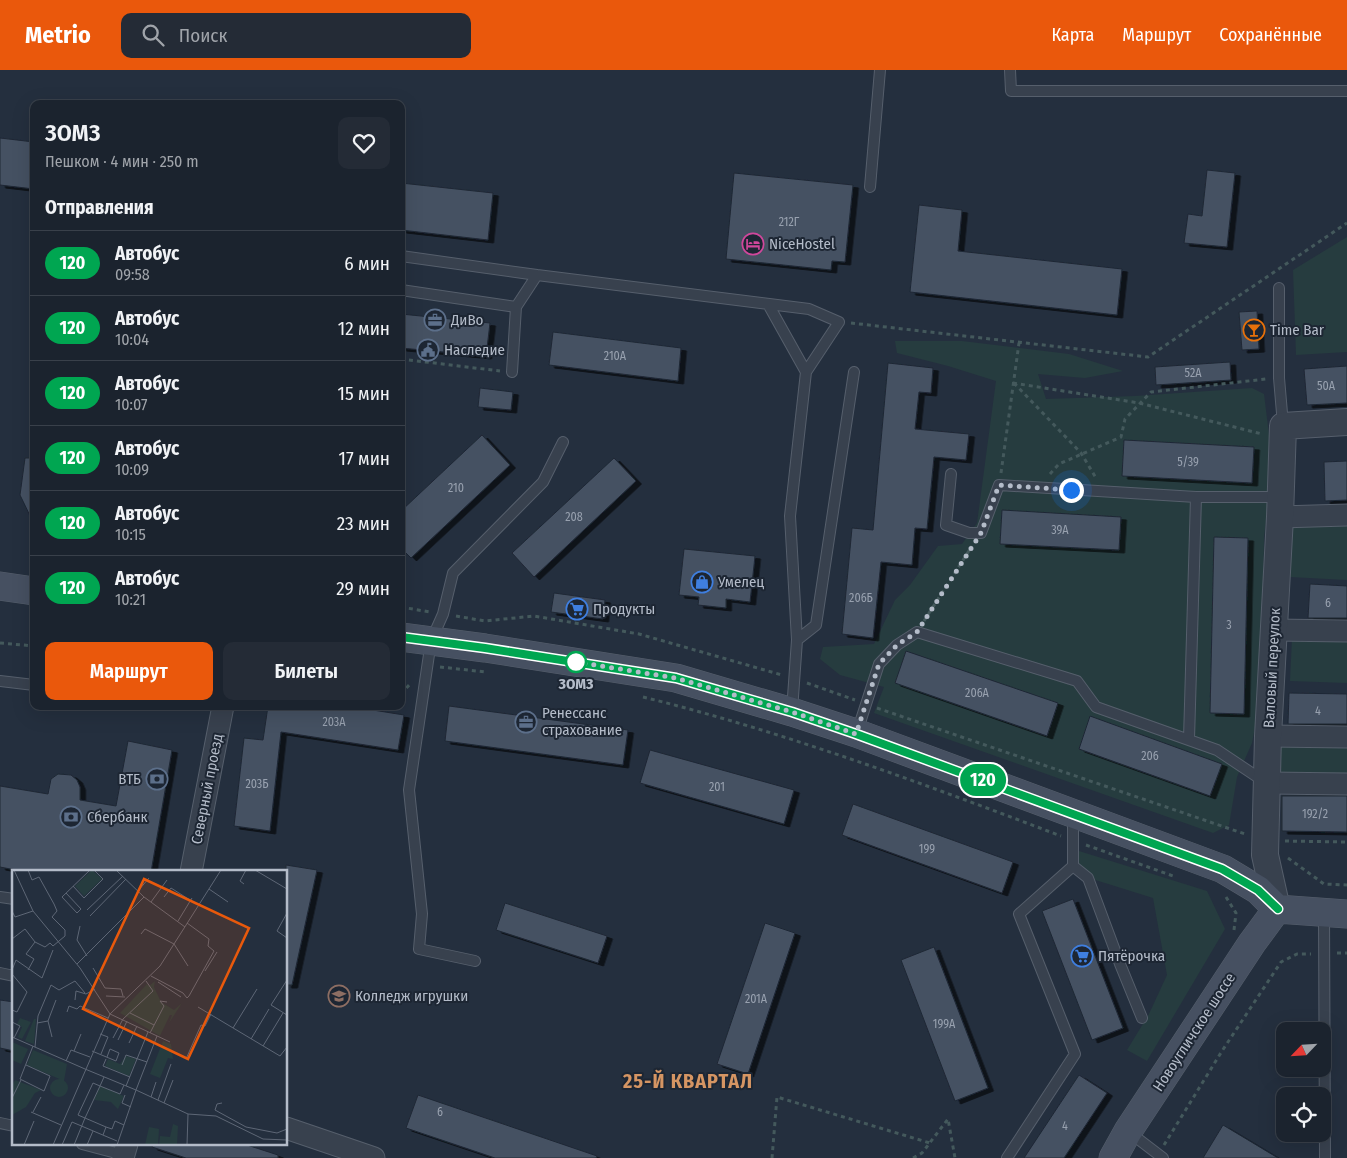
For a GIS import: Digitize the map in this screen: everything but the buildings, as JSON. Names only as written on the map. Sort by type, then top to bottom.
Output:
[{"type":"main road","points":[[0,586],[30,590]]},
{"type":"main road","points":[[405,639],[430,653],[676,678],[792,712],[1222,869],[1258,890],[1278,909],[1336,913]]},
{"type":"main road","name":"Новоугличское шоссе","points":[[1113,1158],[1128,1131],[1252,943],[1278,909]]},
{"type":"street","points":[[1282,433],[1347,422]]},
{"type":"street","name":"Валовый переулок","points":[[1278,909],[1265,855],[1268,736],[1282,433]]},
{"type":"street","points":[[1280,507],[1347,515]]},
{"type":"street","points":[[1274,630],[1347,631]]},
{"type":"street","name":"Северный проезд","points":[[190,870],[222,710]]},
{"type":"street","points":[[1268,736],[1347,737]]},
{"type":"street","points":[[1268,784],[1347,784]]},
{"type":"street","points":[[288,1129],[374,1158]]},
{"type":"lane","points":[[870,187],[880,70]]},
{"type":"lane","points":[[1010,70],[1011,91],[1347,91]]},
{"type":"lane","points":[[405,257],[810,309],[839,322],[806,372],[790,516],[797,640],[792,712]]},
{"type":"lane","points":[[512,372],[516,306],[537,275]]},
{"type":"lane","points":[[1279,288],[1279,378],[1282,433]]},
{"type":"lane","points":[[405,291],[516,306]]},
{"type":"lane","points":[[768,304],[806,372]]},
{"type":"lane","points":[[797,640],[816,625],[854,372]]},
{"type":"lane","points":[[475,961],[419,949],[422,914],[409,790],[430,653],[443,614],[453,573],[543,482],[563,442]]},
{"type":"lane","points":[[950,474],[946,525],[969,533],[981,533],[999,485],[1037,489],[1196,497],[1280,507]]},
{"type":"lane","points":[[1189,739],[1196,497]]},
{"type":"lane","points":[[856,734],[879,664],[897,645],[917,632],[1077,681],[1096,707],[1217,750],[1268,784]]},
{"type":"lane","points":[[0,681],[30,685]]},
{"type":"lane","points":[[1007,1158],[1075,1054],[1019,914],[1073,866],[1072,813]]},
{"type":"lane","points":[[1073,866],[1088,878],[1142,1018]]},
{"type":"lane","points":[[1325,1158],[1324,953],[1336,913]]},
{"type":"lane","points":[[1128,1131],[1160,1156]]},
{"type":"lane","points":[[92,1146],[125,1153]]},
{"type":"path","points":[[839,322],[1148,357],[1347,223]]},
{"type":"path","points":[[999,485],[1019,343]]},
{"type":"path","points":[[405,359],[512,372]]},
{"type":"path","points":[[1037,489],[1059,464],[1121,437],[1125,419],[1151,392],[1279,378]]},
{"type":"path","points":[[1013,383],[1139,403],[1282,433]]},
{"type":"path","points":[[1013,383],[1081,453],[1104,491]]},
{"type":"path","points":[[917,632],[981,533]]},
{"type":"path","points":[[0,643],[30,646]]},
{"type":"path","points":[[405,688],[430,653],[487,672]]},
{"type":"path","points":[[638,696],[690,708],[776,734],[950,794],[1179,878]]},
{"type":"path","points":[[1266,841],[1324,884],[1347,885]]},
{"type":"path","points":[[1223,894],[1236,913],[1234,931]]},
{"type":"path","points":[[1160,1156],[1222,1051],[1281,962],[1297,954],[1347,953]]},
{"type":"path","points":[[772,1158],[777,1097],[930,1142]]},
{"type":"path","points":[[913,1158],[922,1153],[948,1119],[955,1158]]},
{"type":"green space","points":[[1347,237],[1347,352],[1296,355],[1293,270]]},
{"type":"green space","points":[[895,341],[962,341],[1069,354],[1123,371],[1085,378],[1038,374],[1046,399],[1135,396],[1252,388],[1264,394],[1273,467],[1264,537],[1262,692],[1252,743],[1237,777],[1229,825],[1213,833],[874,713],[884,687],[840,675],[820,659],[823,647],[874,644],[895,600],[910,585],[938,546],[962,544],[977,523],[996,381],[897,353]]},
{"type":"green space","points":[[1347,522],[1347,580],[1290,577],[1292,523]]},
{"type":"green space","points":[[1292,638],[1347,639],[1347,683],[1290,681]]},
{"type":"green space","points":[[1277,744],[1347,744],[1347,779],[1277,778]]},
{"type":"green space","points":[[1079,851],[1207,891],[1225,929],[1147,1061],[1127,1050],[1149,1014],[1167,975],[1153,898],[1073,873]]},
{"type":"bus line","name":"120","points":[[405,638],[676,678],[792,712],[874,740],[1222,869],[1258,890],[1278,909]]},
{"type":"place","name":"NiceHostel","points":[[753,244]]},
{"type":"place","name":"ДиВо","points":[[435,320]]},
{"type":"place","name":"Time Bar","points":[[1254,330]]},
{"type":"place","name":"Наследие","points":[[428,350]]},
{"type":"place","name":"Умелец","points":[[702,582]]},
{"type":"place","name":"Продукты","points":[[577,609]]},
{"type":"place","name":"ЗОМЗ","points":[[576,662]]},
{"type":"place","name":"Ренессанс страхование","points":[[526,722]]},
{"type":"place","name":"ВТБ","points":[[157,779]]},
{"type":"place","name":"Сбербанк","points":[[71,817]]},
{"type":"place","name":"Пятёрочка","points":[[1082,956]]},
{"type":"place","name":"Колледж игрушки","points":[[339,996]]},
{"type":"district","name":"25-Й КВАРТАЛ","points":[[688,1081]]},
{"type":"route","points":[[576,662],[676,678],[792,712],[856,734],[879,664],[897,645],[917,632],[981,533],[999,485],[1071,490]]}]
